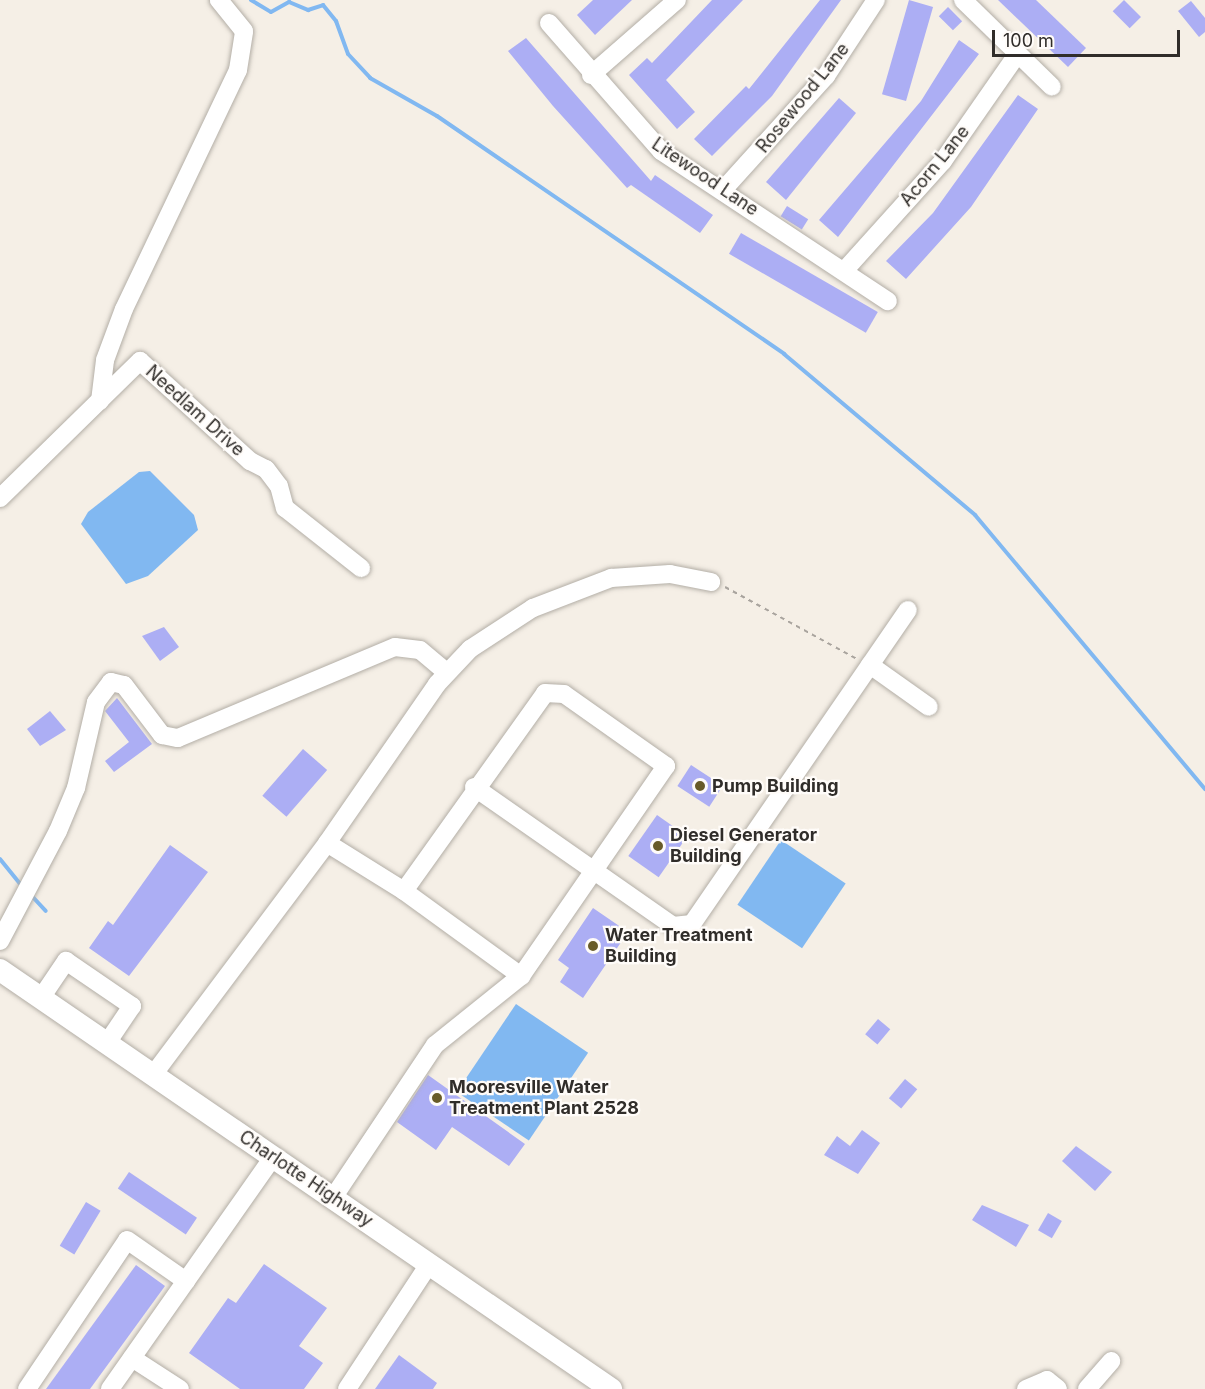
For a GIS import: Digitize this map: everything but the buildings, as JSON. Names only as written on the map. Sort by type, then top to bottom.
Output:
[{"type":"main road","name":"Charlotte Highway","points":[[0,970],[611,1389]]},
{"type":"street","points":[[100,401],[105,360],[124,309],[238,70],[244,31],[219,0]]},
{"type":"street","points":[[591,75],[677,0]]},
{"type":"street","name":"Rosewood Lane","points":[[723,190],[825,76],[876,0]]},
{"type":"street","points":[[963,0],[1052,87]]},
{"type":"street","name":"Litewood Lane","points":[[549,23],[591,75],[661,151],[888,301]]},
{"type":"street","name":"Acorn Lane","points":[[844,271],[943,161],[1018,53]]},
{"type":"street","name":"Needlam Drive","points":[[0,498],[140,361],[250,461],[266,469],[279,486],[285,508],[361,568]]},
{"type":"street","points":[[153,1075],[327,843],[447,673],[470,649],[533,608],[611,579],[670,574],[711,582]]},
{"type":"street","points":[[474,787],[674,926],[692,924],[908,610]]},
{"type":"street","points":[[0,941],[58,831],[76,788],[96,702],[111,682],[124,685],[168,739],[395,646],[420,651],[447,673]]},
{"type":"street","points":[[870,665],[929,707]]},
{"type":"street","points":[[333,1198],[435,1045],[521,976],[666,766],[573,700],[545,693],[474,787],[404,891]]},
{"type":"street","points":[[327,843],[404,891],[521,976]]},
{"type":"street","points":[[41,998],[66,961],[132,1006],[107,1043]]},
{"type":"street","points":[[110,1389],[273,1157]]},
{"type":"street","points":[[27,1389],[127,1240],[186,1281]]},
{"type":"street","points":[[346,1389],[429,1264]]},
{"type":"street","points":[[132,1358],[180,1389]]},
{"type":"street","points":[[1087,1389],[1111,1360]]},
{"type":"street","points":[[1026,1389],[1047,1380],[1058,1389]]},
{"type":"path","points":[[711,582],[870,665]]},
{"type":"water","points":[[150,471],[194,515],[198,530],[148,576],[126,584],[81,524],[88,512],[139,472]]},
{"type":"water","points":[[781,840],[846,884],[802,948],[737,905]]},
{"type":"water","points":[[516,1004],[588,1053],[529,1141],[457,1092]]},
{"type":"waterway","points":[[251,0],[271,12],[289,2],[308,10],[323,5],[336,21],[348,54],[370,78],[437,116],[784,354],[975,515],[1205,789]]},
{"type":"waterway","points":[[0,859],[23,887]]},
{"type":"waterway","points":[[30,894],[46,911]]},
{"type":"place","name":"Pump Building","points":[[700,786]]},
{"type":"place","name":"Diesel Generator Building","points":[[658,846]]},
{"type":"place","name":"Water Treatment Building","points":[[593,946]]},
{"type":"place","name":"Mooresville Water Treatment Plant 2528","points":[[437,1098]]}]
